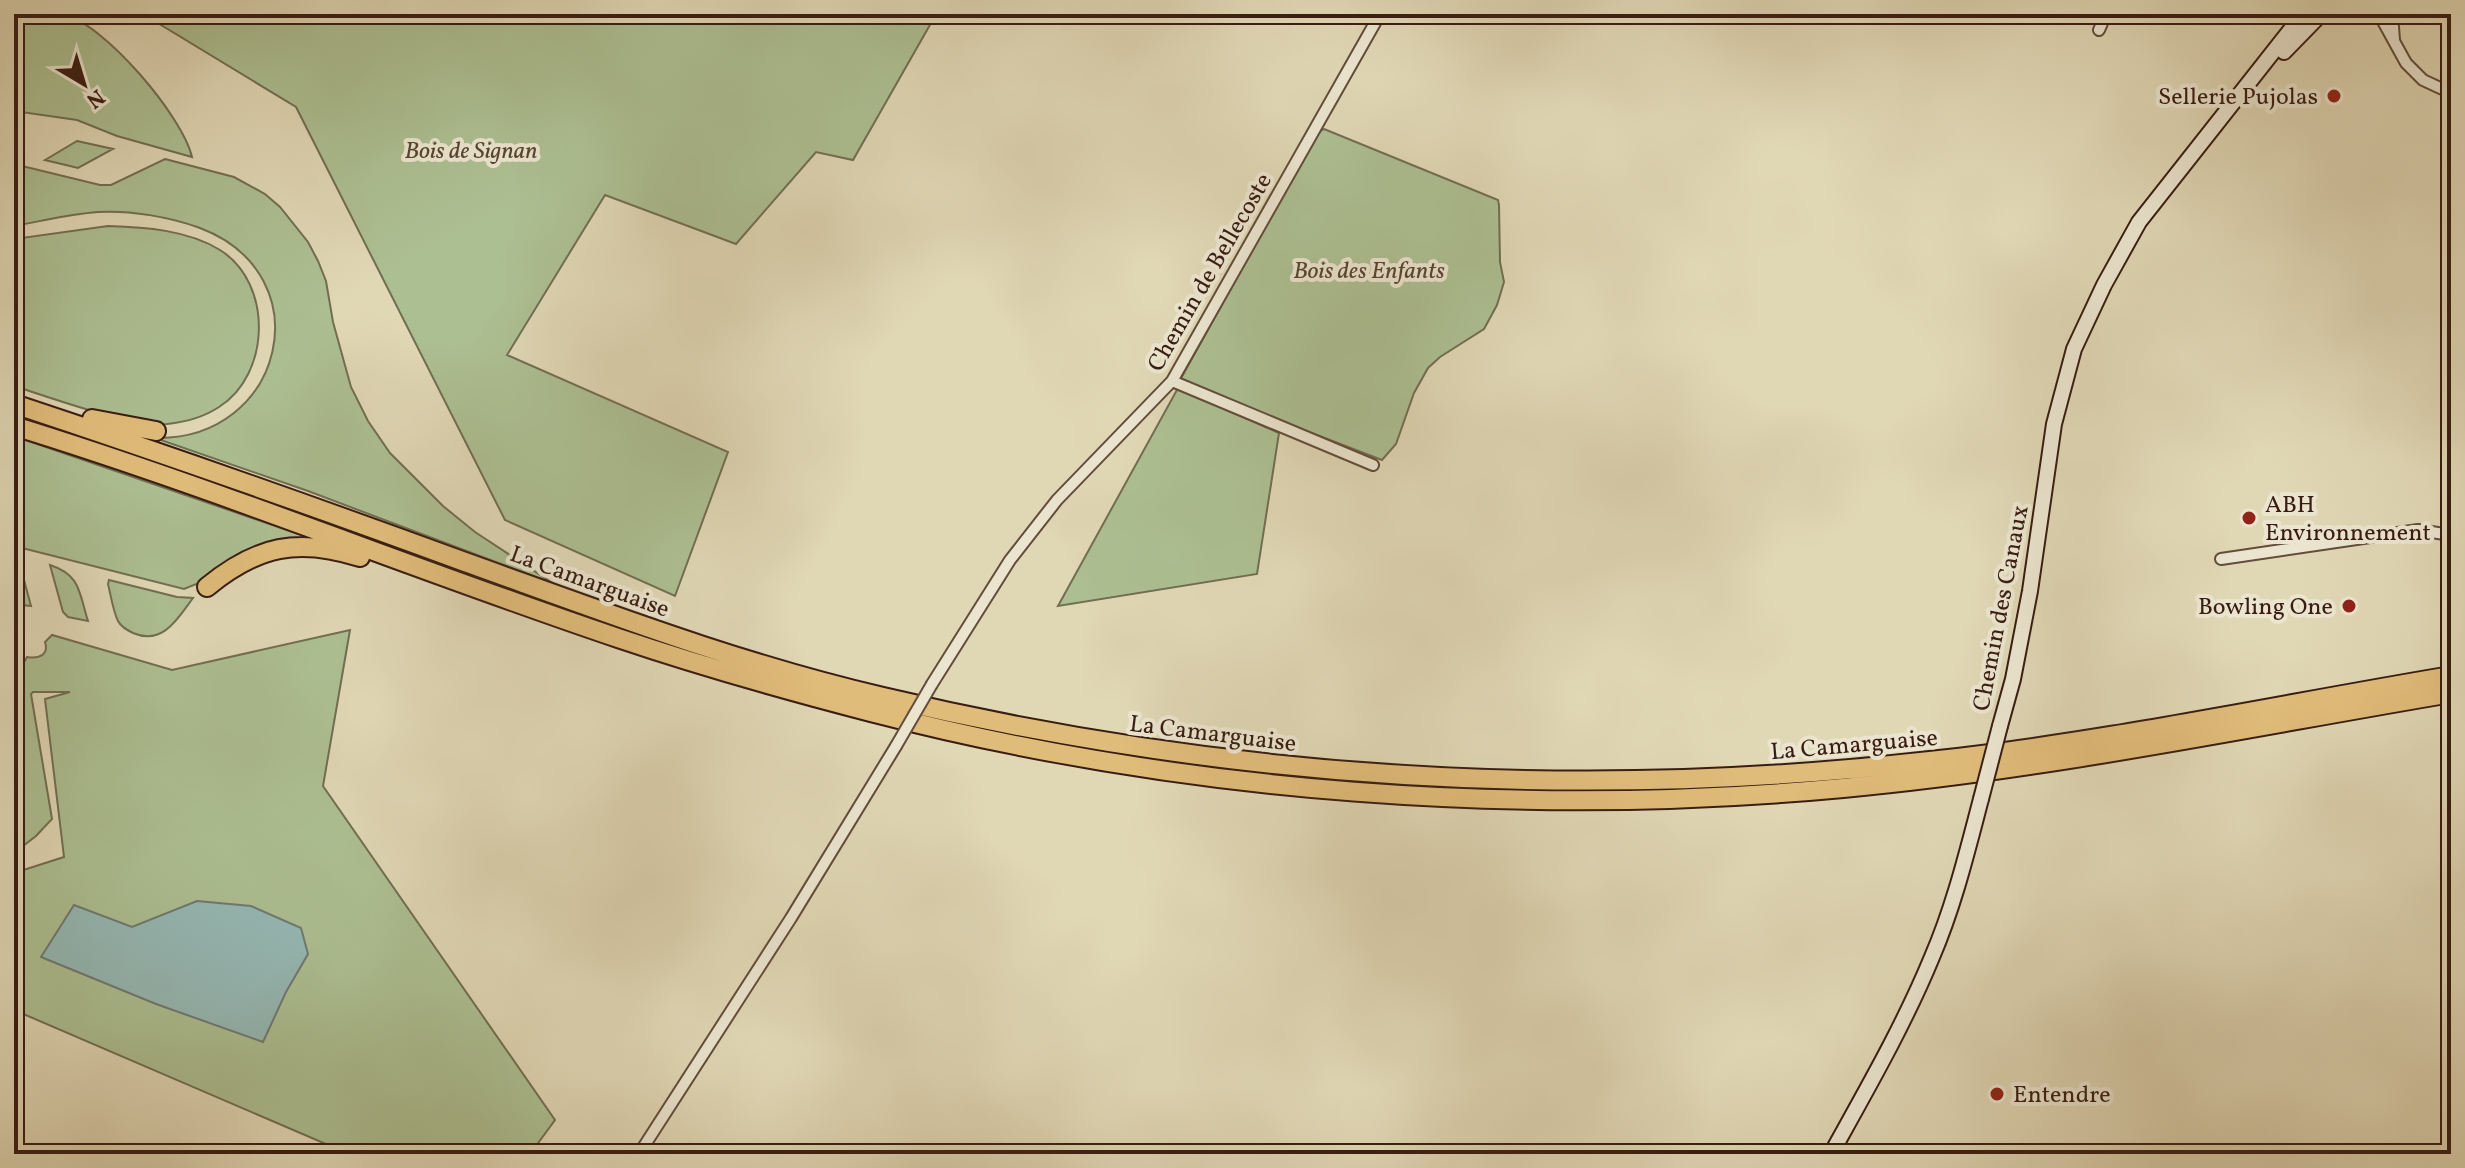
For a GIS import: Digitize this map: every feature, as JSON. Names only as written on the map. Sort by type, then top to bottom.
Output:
[{"type":"highway","points":[[14,403],[156,431]]},
{"type":"highway","name":"La Camarguaise","points":[[14,403],[229,476],[624,619],[879,697],[1128,746],[1331,771],[1426,778],[1565,782],[1739,778],[1934,761],[2076,741],[2451,676]]},
{"type":"highway","name":"La Camarguaise","points":[[14,426],[161,474],[576,623],[740,676],[876,714],[1018,745],[1128,764],[1291,785],[1508,799],[1725,796],[1935,778],[2119,751],[2451,693]]},
{"type":"highway","points":[[207,587],[256,554],[288,546],[315,546],[350,553],[488,600],[576,623]]},
{"type":"highway","points":[[652,622],[750,660]]},
{"type":"main road","name":"Chemin des Canaux","points":[[1831,1154],[1933,956],[1958,884],[2013,679],[2030,591],[2054,424],[2074,349],[2104,285],[2139,222],[2303,14]]},
{"type":"main road","name":"Chemin des Canaux","points":[[2243,91],[2321,14]]},
{"type":"street","name":"Chemin de Bellecoste","points":[[639,1154],[791,918],[1010,560],[1057,500],[1172,381],[1380,14]]},
{"type":"street","points":[[2099,30],[2106,14]]},
{"type":"street","points":[[2379,14],[2406,63],[2423,80],[2451,93]]},
{"type":"street","points":[[2392,14],[2395,46]]},
{"type":"street","points":[[1172,381],[1373,465]]},
{"type":"street","points":[[2221,559],[2418,530],[2451,535]]},
{"type":"green space","points":[[14,14],[63,14],[100,35],[140,74],[158,97],[186,140],[192,157],[117,136],[77,120],[14,111]]},
{"type":"green space","name":"Bois de Signan","points":[[143,14],[935,16],[853,160],[816,152],[736,244],[605,195],[507,355],[728,452],[675,596],[505,520],[296,107]]},
{"type":"green space","name":"Bois des Enfants","points":[[1324,129],[1498,200],[1499,205],[1500,262],[1504,282],[1497,305],[1484,329],[1428,368],[1414,393],[1396,444],[1382,460],[1179,382],[1317,133]]},
{"type":"green space","points":[[77,141],[113,149],[78,168],[45,160]]},
{"type":"green space","points":[[165,159],[234,177],[265,194],[280,207],[308,242],[318,261],[326,281],[333,322],[351,387],[368,421],[390,453],[443,506],[475,532],[554,584],[308,491],[155,438],[199,432],[234,413],[259,385],[272,352],[274,316],[263,281],[239,251],[200,228],[163,218],[136,213],[98,212],[14,226],[14,164],[111,185]]},
{"type":"green space","points":[[108,226],[166,231],[207,243],[237,265],[250,284],[257,305],[259,328],[256,352],[249,373],[236,392],[213,411],[181,422],[151,424],[91,411],[14,386],[14,239]]},
{"type":"green space","points":[[1178,388],[1279,433],[1257,574],[1058,606]]},
{"type":"green space","points":[[14,436],[307,537],[306,540],[184,589],[14,546]]},
{"type":"green space","points":[[14,559],[20,565],[31,606],[14,604]]},
{"type":"green space","points":[[50,565],[73,580],[88,621],[68,617],[63,612]]},
{"type":"green space","points":[[109,580],[193,598],[169,628],[153,636],[144,636],[129,631],[119,623]]},
{"type":"green space","points":[[350,630],[323,786],[555,1120],[530,1154],[349,1154],[14,1010],[14,873],[64,857],[45,699],[70,692],[31,694],[52,819],[14,853],[14,680],[27,657],[42,655],[46,650],[45,642],[52,635],[172,670]]},
{"type":"water","points":[[197,901],[251,906],[301,928],[308,954],[263,1042],[156,1004],[41,957],[74,905],[132,927]]},
{"type":"place","name":"Sellerie Pujolas","points":[[2334,96]]},
{"type":"place","name":"ABH Environnement","points":[[2249,518]]},
{"type":"place","name":"Bowling One","points":[[2349,606]]},
{"type":"place","name":"Entendre","points":[[1997,1094]]}]
